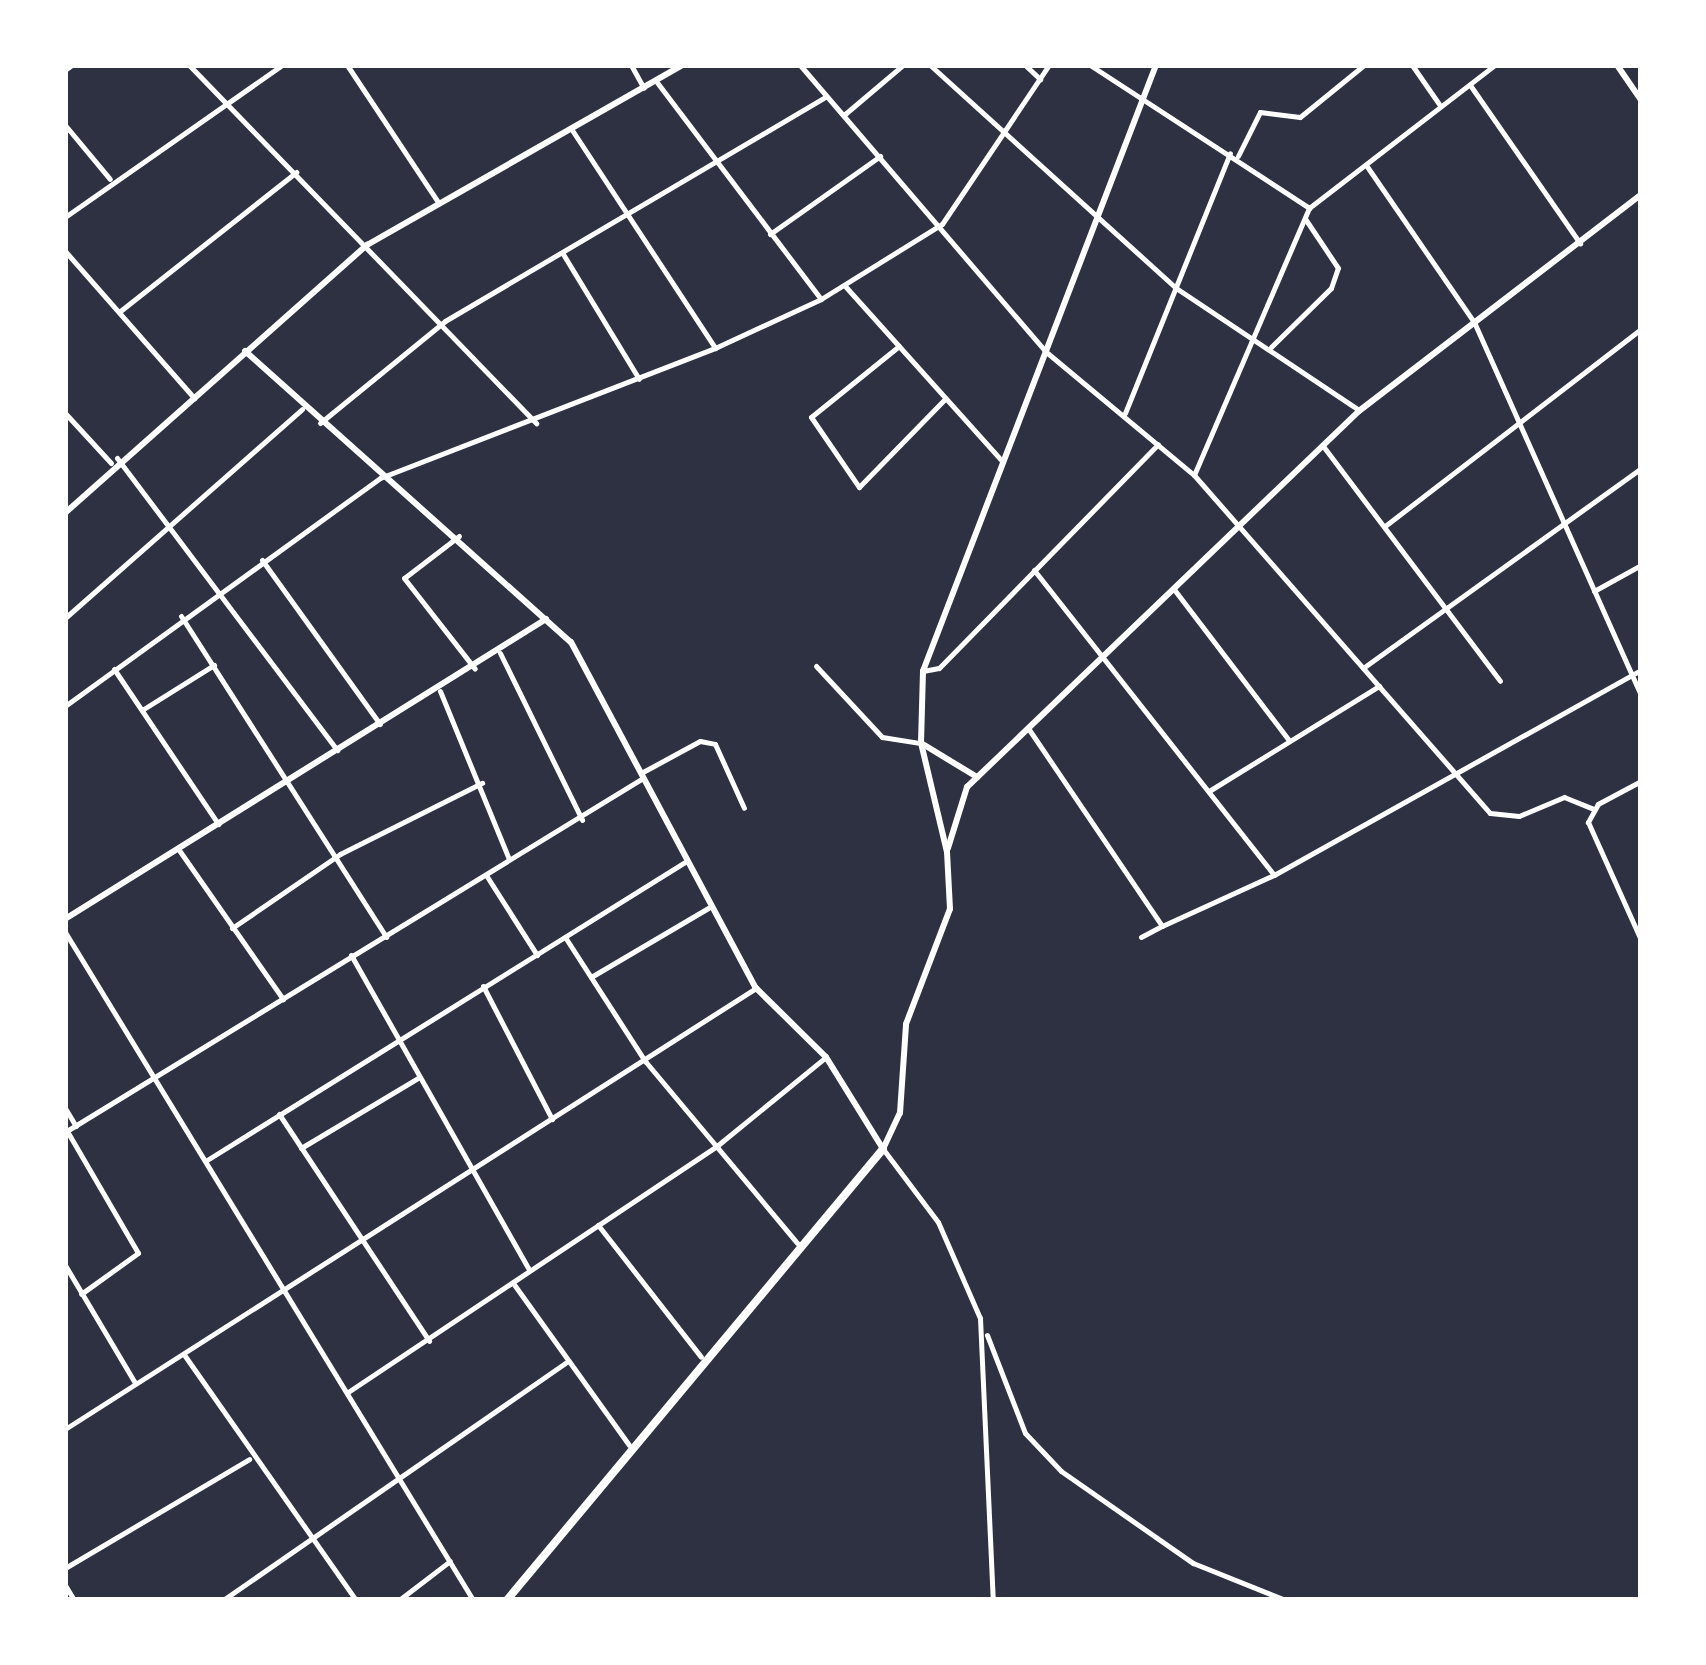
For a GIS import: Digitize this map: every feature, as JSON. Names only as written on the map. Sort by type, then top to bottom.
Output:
[{"type":"main road","points":[[507,1600],[701,1357],[883,1149]]},
{"type":"street","points":[[65,70],[72,65]]},
{"type":"street","points":[[188,65],[445,321],[536,423]]},
{"type":"street","points":[[65,217],[110,179],[282,65]]},
{"type":"street","points":[[348,65],[438,202]]},
{"type":"street","points":[[630,65],[644,88]]},
{"type":"street","points":[[65,513],[114,460],[194,398],[367,245],[684,65]]},
{"type":"street","points":[[800,65],[942,224],[1045,352],[1125,414],[1194,475],[1454,776],[1498,817],[1564,798],[1593,809]]},
{"type":"street","points":[[845,114],[903,65]]},
{"type":"street","points":[[930,65],[1095,221],[1176,288],[1271,347],[1359,411]]},
{"type":"street","points":[[1025,65],[1040,79]]},
{"type":"street","points":[[65,706],[222,586],[380,478],[536,423],[715,348],[821,299],[942,224],[1049,65]]},
{"type":"street","points":[[1090,65],[1238,156],[1309,208]]},
{"type":"street","points":[[947,852],[921,742],[923,671],[1156,65]]},
{"type":"street","points":[[1238,156],[1260,112],[1312,111],[1364,65]]},
{"type":"street","points":[[1412,65],[1439,104]]},
{"type":"street","points":[[1194,475],[1309,208],[1439,104],[1495,65]]},
{"type":"street","points":[[1617,65],[1641,100]]},
{"type":"street","points":[[656,80],[717,166],[821,299]]},
{"type":"street","points":[[1470,86],[1581,244]]},
{"type":"street","points":[[320,424],[445,321],[717,166],[826,96]]},
{"type":"street","points":[[65,125],[110,179]]},
{"type":"street","points":[[572,130],[715,348]]},
{"type":"street","points":[[1125,414],[1230,153]]},
{"type":"street","points":[[770,234],[880,156]]},
{"type":"street","points":[[1366,166],[1474,322],[1641,696]]},
{"type":"street","points":[[119,312],[296,172]]},
{"type":"street","points":[[883,1149],[900,1113],[906,1024],[946,928],[947,852],[960,799],[977,777],[1359,411],[1641,195]]},
{"type":"street","points":[[1271,347],[1331,288],[1338,268],[1306,220]]},
{"type":"street","points":[[65,251],[194,398]]},
{"type":"street","points":[[563,254],[640,380]]},
{"type":"street","points":[[844,286],[1002,460]]},
{"type":"street","points":[[1385,526],[1641,329]]},
{"type":"street","points":[[898,346],[811,417],[835,455],[865,489],[946,398]]},
{"type":"street","points":[[246,352],[380,478],[459,536],[571,642],[708,908],[756,988],[826,1057],[883,1149],[938,1222],[1040,1451],[1192,1564],[1285,1600]]},
{"type":"street","points":[[65,618],[302,408]]},
{"type":"street","points":[[65,413],[171,522],[222,586],[337,750]]},
{"type":"street","points":[[923,671],[939,668],[1158,444]]},
{"type":"street","points":[[1322,446],[1450,609],[1500,681]]},
{"type":"street","points":[[1363,668],[1641,468]]},
{"type":"street","points":[[459,536],[404,578],[475,669]]},
{"type":"street","points":[[262,560],[381,725]]},
{"type":"street","points":[[1594,591],[1641,565]]},
{"type":"street","points":[[1034,570],[1104,652],[1274,875]]},
{"type":"street","points":[[1173,588],[1289,740]]},
{"type":"street","points":[[182,616],[340,854],[386,936]]},
{"type":"street","points":[[65,919],[337,750],[440,691],[546,619]]},
{"type":"street","points":[[500,653],[582,820]]},
{"type":"street","points":[[142,710],[214,665]]},
{"type":"street","points":[[816,666],[882,736],[921,742],[977,777]]},
{"type":"street","points":[[114,669],[219,825]]},
{"type":"street","points":[[1141,937],[1274,875],[1641,670]]},
{"type":"street","points":[[1209,791],[1379,686]]},
{"type":"street","points":[[440,691],[482,782],[509,860]]},
{"type":"street","points":[[1028,728],[1162,926]]},
{"type":"street","points":[[81,1294],[138,1253],[66,1131],[158,1078],[351,955],[582,820],[642,775],[700,741],[715,744],[744,808]]},
{"type":"street","points":[[1641,781],[1593,809],[1588,830],[1641,940]]},
{"type":"street","points":[[232,928],[340,854],[482,782]]},
{"type":"street","points":[[179,850],[283,999]]},
{"type":"street","points":[[207,1160],[684,862]]},
{"type":"street","points":[[486,875],[537,955]]},
{"type":"street","points":[[591,977],[708,908]]},
{"type":"street","points":[[65,932],[158,1078],[473,1600]]},
{"type":"street","points":[[566,937],[645,1061],[797,1243]]},
{"type":"street","points":[[351,955],[529,1270]]},
{"type":"street","points":[[483,986],[552,1119]]},
{"type":"street","points":[[65,1430],[135,1383],[185,1356],[359,1238],[472,1173],[756,988]]},
{"type":"street","points":[[348,1392],[429,1342],[529,1270],[718,1145],[826,1057]]},
{"type":"street","points":[[301,1148],[418,1078]]},
{"type":"street","points":[[65,1108],[76,1126]]},
{"type":"street","points":[[279,1114],[429,1342]]},
{"type":"street","points":[[598,1225],[701,1357]]},
{"type":"street","points":[[65,1265],[135,1383]]},
{"type":"street","points":[[513,1282],[566,1362],[629,1445]]},
{"type":"street","points":[[980,1318],[994,1600]]},
{"type":"street","points":[[185,1356],[249,1458],[356,1600]]},
{"type":"street","points":[[223,1600],[566,1362]]},
{"type":"street","points":[[65,1568],[249,1458]]},
{"type":"street","points":[[398,1600],[450,1562]]},
{"type":"street","points":[[65,1585],[74,1600]]}]
